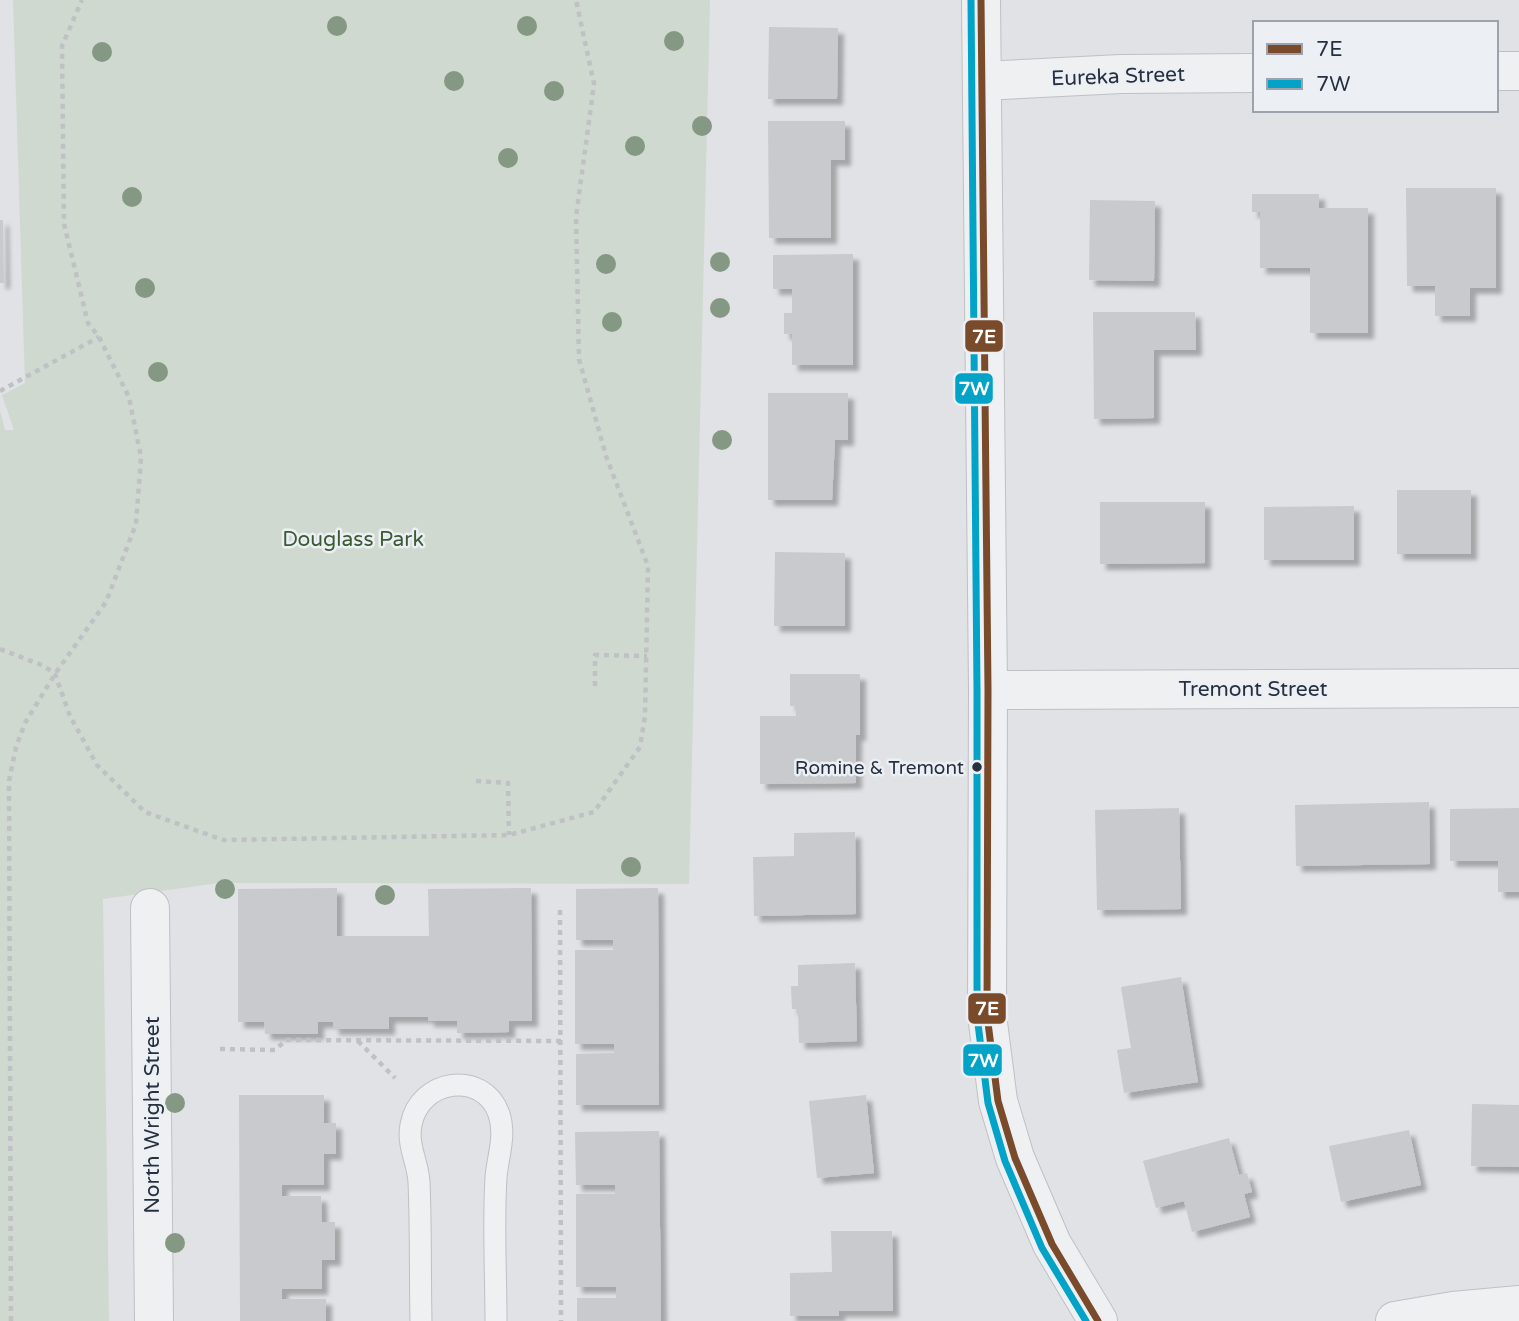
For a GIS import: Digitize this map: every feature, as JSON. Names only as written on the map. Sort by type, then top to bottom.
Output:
[{"type":"street","points":[[981,0],[988,690],[986,1015],[998,1101],[1015,1158],[1052,1244],[1098,1321]]},
{"type":"street","points":[[1498,71],[1519,71]]},
{"type":"street","name":"Eureka Street","points":[[982,81],[1121,74],[1253,73]]},
{"type":"street","name":"Tremont Street","points":[[988,690],[1519,688]]},
{"type":"street","name":"North Wright Street","points":[[150,908],[153,1321]]},
{"type":"street","points":[[1395,1321],[1519,1304]]},
{"type":"lane","points":[[421,1321],[419,1178],[409,1141],[412,1122],[421,1103],[434,1089],[455,1085],[475,1088],[493,1100],[503,1133],[496,1175],[496,1321]]},
{"type":"path","points":[[11,1321],[9,781],[16,747],[25,723],[55,674],[106,602],[136,524],[141,457],[129,397],[99,337],[88,323],[64,224],[62,46],[82,0]]},
{"type":"path","points":[[0,649],[44,666],[55,674],[70,716],[97,765],[145,811],[223,839],[509,835],[594,812],[640,747],[645,716],[648,566],[606,456],[579,359],[576,217],[594,84],[576,0]]},
{"type":"path","points":[[0,391],[99,337]]},
{"type":"path","points":[[596,686],[596,655],[646,656]]},
{"type":"path","points":[[476,781],[508,783],[509,835]]},
{"type":"path","points":[[560,910],[561,1321]]},
{"type":"path","points":[[220,1049],[275,1050],[286,1040],[561,1041]]},
{"type":"path","points":[[358,1041],[421,1103]]},
{"type":"green space","name":"Douglass Park","points":[[13,0],[710,0],[689,884],[219,883],[103,899],[109,1321],[0,1321],[0,410],[5,430],[14,430],[2,395],[25,383]]},
{"type":"building","points":[[769,27],[838,28],[837,99],[768,99]]},
{"type":"building","points":[[768,121],[845,121],[845,160],[831,160],[831,238],[769,238]]},
{"type":"building","points":[[1406,188],[1496,188],[1496,288],[1470,288],[1470,316],[1435,316],[1435,286],[1407,286]]},
{"type":"building","points":[[1252,194],[1319,194],[1319,208],[1368,208],[1368,333],[1310,333],[1310,268],[1260,268],[1260,212],[1252,212]]},
{"type":"building","points":[[1090,200],[1155,201],[1154,281],[1089,280]]},
{"type":"building","points":[[0,220],[3,220],[4,283],[0,283]]},
{"type":"building","points":[[853,254],[853,365],[792,365],[792,334],[784,334],[784,313],[792,313],[792,289],[773,289],[773,255]]},
{"type":"building","points":[[1093,312],[1195,312],[1196,350],[1154,350],[1154,418],[1094,419]]},
{"type":"building","points":[[768,393],[848,393],[848,440],[835,440],[832,500],[768,500]]},
{"type":"building","points":[[1397,490],[1471,490],[1471,554],[1397,554]]},
{"type":"building","points":[[1100,502],[1205,502],[1205,563],[1100,564]]},
{"type":"building","points":[[1354,506],[1354,560],[1264,560],[1264,507]]},
{"type":"building","points":[[775,552],[845,553],[845,626],[774,626]]},
{"type":"building","points":[[790,674],[860,674],[860,735],[856,735],[856,783],[760,784],[760,716],[796,716],[796,706],[790,706]]},
{"type":"building","points":[[1429,802],[1430,864],[1296,866],[1295,805]]},
{"type":"building","points":[[1179,808],[1181,909],[1097,910],[1095,810]]},
{"type":"building","points":[[1519,808],[1519,892],[1498,892],[1498,861],[1450,861],[1450,809]]},
{"type":"building","points":[[855,832],[856,914],[754,916],[753,857],[794,856],[794,833]]},
{"type":"building","points":[[337,888],[337,936],[429,936],[428,889],[531,888],[532,1021],[509,1021],[509,1032],[457,1033],[457,1021],[428,1021],[428,1017],[389,1017],[389,1029],[333,1029],[333,1022],[318,1022],[318,1034],[265,1034],[264,1022],[238,1022],[238,889]]},
{"type":"building","points":[[658,888],[659,1105],[576,1105],[576,1054],[614,1053],[614,1044],[575,1044],[575,950],[613,950],[613,940],[576,940],[576,889]]},
{"type":"building","points":[[855,963],[857,1041],[799,1043],[798,1009],[792,1009],[791,986],[798,986],[798,965]]},
{"type":"building","points":[[1181,977],[1198,1082],[1124,1093],[1117,1050],[1131,1048],[1121,987]]},
{"type":"building","points":[[239,1095],[324,1095],[324,1123],[336,1123],[336,1154],[324,1154],[324,1185],[282,1185],[282,1196],[321,1196],[322,1222],[335,1222],[335,1260],[322,1260],[322,1289],[282,1289],[282,1299],[326,1299],[326,1321],[240,1321]]},
{"type":"building","points":[[866,1095],[874,1173],[817,1178],[809,1101]]},
{"type":"building","points":[[1472,1104],[1519,1105],[1519,1167],[1471,1166]]},
{"type":"building","points":[[1409,1130],[1421,1185],[1341,1202],[1329,1146]]},
{"type":"building","points":[[659,1131],[661,1321],[577,1321],[577,1298],[616,1298],[616,1287],[576,1287],[576,1194],[615,1194],[615,1185],[576,1185],[575,1132]]},
{"type":"building","points":[[1229,1138],[1239,1175],[1247,1173],[1252,1192],[1244,1194],[1250,1217],[1192,1232],[1184,1201],[1156,1208],[1143,1161]]},
{"type":"building","points":[[831,1231],[892,1231],[893,1311],[839,1311],[839,1316],[790,1316],[790,1273],[832,1272]]},
{"type":"transit line","name":"7W","points":[[971,0],[977,1016],[988,1103],[1005,1161],[1042,1248],[1086,1321]]},
{"type":"transit line","name":"7E","points":[[981,0],[988,690],[987,1015],[998,1101],[1015,1158],[1052,1244],[1098,1321]]},
{"type":"place","name":"Romine & Tremont","points":[[977,767]]}]
